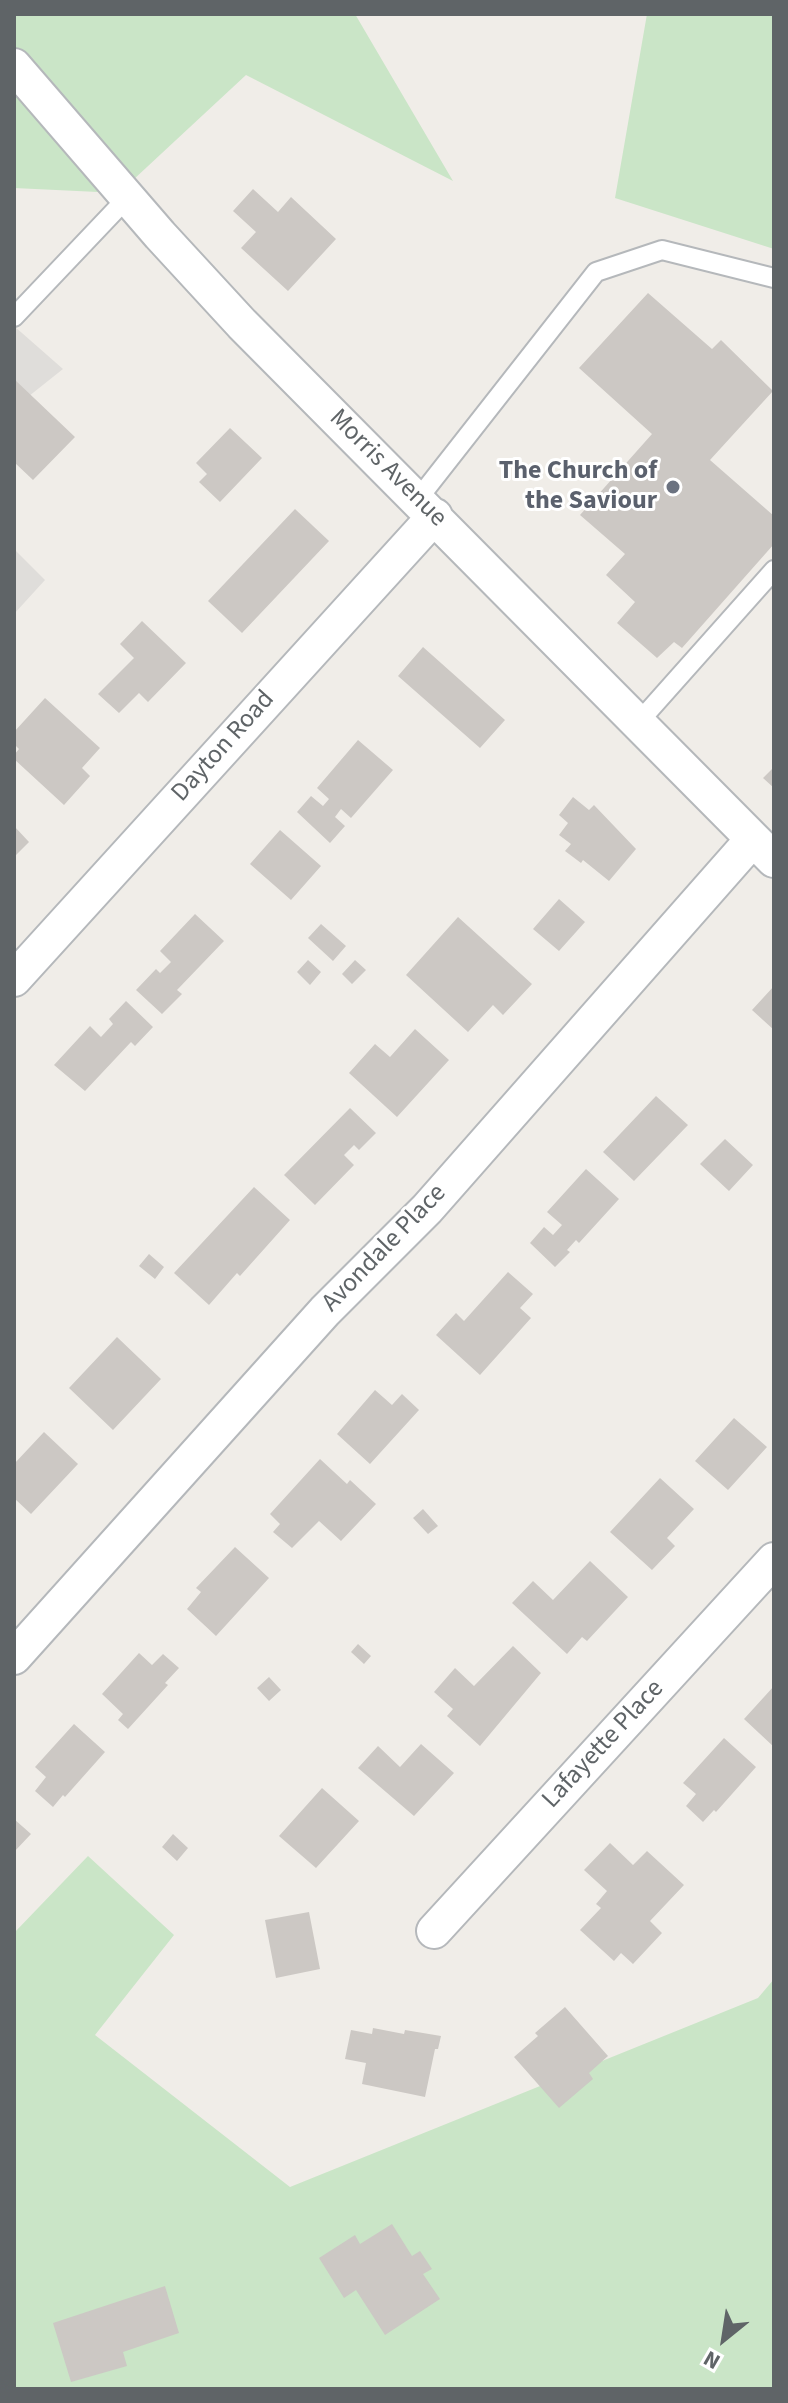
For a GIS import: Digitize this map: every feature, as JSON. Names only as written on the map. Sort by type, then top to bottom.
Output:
[{"type":"street","name":"Morris Avenue","points":[[14,66],[127,198],[242,324],[764,850]]},
{"type":"street","name":"Dayton Road","points":[[14,979],[426,508]]},
{"type":"street","name":"Avondale Place","points":[[14,1657],[325,1311],[427,1209],[764,850]]},
{"type":"street","name":"Lafayette Place","points":[[434,1931],[774,1560]]},
{"type":"lane","points":[[14,317],[127,198]]},
{"type":"lane","points":[[426,508],[596,272],[662,250],[774,278]]},
{"type":"lane","points":[[637,724],[774,570]]},
{"type":"shaded area","points":[[14,326],[63,369],[14,408]]},
{"type":"shaded area","points":[[14,549],[45,580],[14,614]]},
{"type":"green space","points":[[14,14],[355,14],[453,181],[246,75],[119,193],[14,188]]},
{"type":"green space","points":[[647,14],[774,14],[774,249],[615,198]]},
{"type":"green space","points":[[88,1856],[174,1935],[95,2035],[290,2187],[758,1998],[774,1979],[774,2389],[14,2389],[14,1933]]},
{"type":"building","points":[[253,189],[278,212],[291,197],[336,239],[288,291],[241,248],[256,232],[233,211]]},
{"type":"building","name":"The Church of the Saviour","points":[[648,293],[712,349],[721,340],[773,391],[710,460],[774,516],[774,544],[682,648],[674,642],[657,658],[617,623],[635,602],[606,575],[625,554],[580,515],[652,434],[579,368]]},
{"type":"building","points":[[14,379],[75,437],[33,480],[14,462]]},
{"type":"building","points":[[230,428],[262,458],[220,502],[199,482],[207,474],[196,463]]},
{"type":"building","points":[[295,509],[329,541],[242,633],[208,601]]},
{"type":"building","points":[[142,621],[186,663],[148,702],[139,693],[119,713],[98,694],[134,658],[120,644]]},
{"type":"building","points":[[423,647],[505,720],[480,748],[398,676]]},
{"type":"building","points":[[45,698],[100,748],[82,768],[90,776],[64,805],[14,759],[19,749],[14,744],[14,732]]},
{"type":"building","points":[[358,740],[393,770],[351,818],[341,809],[335,817],[345,826],[330,843],[297,812],[311,796],[323,806],[329,799],[317,788]]},
{"type":"building","points":[[774,767],[774,788],[763,778]]},
{"type":"building","points":[[573,797],[589,810],[594,805],[636,849],[609,881],[583,860],[581,863],[565,851],[571,844],[559,835],[568,823],[559,815]]},
{"type":"building","points":[[14,826],[29,842],[14,857]]},
{"type":"building","points":[[280,830],[321,866],[291,900],[250,864]]},
{"type":"building","points":[[559,899],[585,922],[559,951],[533,929]]},
{"type":"building","points":[[195,914],[224,941],[177,990],[182,994],[162,1014],[136,990],[156,969],[160,973],[171,962],[160,951]]},
{"type":"building","points":[[458,917],[532,984],[503,1015],[493,1005],[468,1032],[406,975]]},
{"type":"building","points":[[321,924],[346,946],[333,961],[308,938]]},
{"type":"building","points":[[308,960],[321,972],[310,985],[297,972]]},
{"type":"building","points":[[355,960],[366,970],[352,984],[342,974]]},
{"type":"building","points":[[774,986],[774,1030],[752,1010]]},
{"type":"building","points":[[126,1001],[153,1027],[135,1046],[131,1042],[85,1091],[54,1065],[90,1026],[101,1037],[113,1024],[109,1019]]},
{"type":"building","points":[[415,1029],[449,1060],[397,1117],[349,1073],[375,1044],[390,1057]]},
{"type":"building","points":[[656,1096],[688,1125],[634,1181],[603,1152]]},
{"type":"building","points":[[350,1108],[376,1133],[359,1150],[354,1145],[344,1155],[354,1165],[315,1205],[284,1175]]},
{"type":"building","points":[[725,1139],[753,1165],[729,1191],[700,1164]]},
{"type":"building","points":[[586,1169],[619,1199],[579,1243],[576,1240],[567,1250],[570,1252],[555,1267],[530,1243],[544,1227],[553,1235],[562,1225],[547,1212]]},
{"type":"building","points":[[254,1187],[290,1220],[240,1276],[237,1273],[209,1305],[174,1273]]},
{"type":"building","points":[[149,1254],[164,1267],[155,1279],[139,1266]]},
{"type":"building","points":[[508,1272],[533,1294],[520,1308],[531,1318],[480,1375],[436,1335],[456,1313],[464,1321]]},
{"type":"building","points":[[117,1337],[161,1379],[113,1430],[69,1388]]},
{"type":"building","points":[[375,1390],[392,1405],[402,1394],[419,1410],[370,1464],[337,1434]]},
{"type":"building","points":[[734,1418],[767,1447],[728,1490],[695,1461]]},
{"type":"building","points":[[44,1432],[78,1464],[31,1514],[14,1498],[14,1464]]},
{"type":"building","points":[[320,1459],[347,1484],[350,1480],[376,1504],[341,1541],[319,1521],[292,1548],[273,1532],[280,1524],[270,1514]]},
{"type":"building","points":[[660,1478],[694,1509],[667,1538],[675,1546],[652,1570],[610,1532]]},
{"type":"building","points":[[423,1509],[438,1526],[428,1534],[413,1518]]},
{"type":"building","points":[[235,1547],[269,1578],[216,1636],[187,1609],[201,1592],[196,1588]]},
{"type":"building","points":[[590,1561],[628,1597],[587,1641],[582,1637],[567,1654],[512,1603],[533,1581],[553,1600]]},
{"type":"building","points":[[358,1644],[371,1656],[364,1664],[351,1652]]},
{"type":"building","points":[[513,1646],[541,1673],[480,1746],[447,1716],[453,1709],[434,1692],[455,1668],[474,1686]]},
{"type":"building","points":[[139,1653],[152,1665],[163,1654],[179,1668],[165,1683],[168,1685],[128,1729],[118,1720],[123,1714],[102,1694]]},
{"type":"building","points":[[269,1677],[281,1690],[269,1701],[257,1688]]},
{"type":"building","points":[[774,1686],[774,1747],[744,1719]]},
{"type":"building","points":[[74,1724],[105,1752],[53,1807],[35,1791],[46,1777],[35,1767]]},
{"type":"building","points":[[724,1738],[756,1767],[716,1812],[714,1810],[703,1822],[686,1806],[696,1794],[683,1783]]},
{"type":"building","points":[[421,1744],[454,1773],[414,1816],[358,1768],[378,1746],[400,1767]]},
{"type":"building","points":[[322,1788],[359,1821],[316,1868],[279,1836]]},
{"type":"building","points":[[14,1819],[31,1834],[14,1852]]},
{"type":"building","points":[[173,1834],[188,1848],[177,1861],[162,1847]]},
{"type":"building","points":[[610,1843],[633,1865],[647,1851],[684,1885],[650,1921],[662,1933],[633,1964],[621,1953],[614,1961],[580,1930],[601,1908],[596,1904],[607,1891],[584,1870]]},
{"type":"building","points":[[309,1912],[320,1969],[276,1978],[265,1920]]},
{"type":"building","points":[[565,2007],[608,2056],[589,2073],[593,2079],[559,2108],[514,2057],[538,2036],[535,2033]]},
{"type":"building","points":[[373,2028],[441,2036],[438,2049],[435,2049],[425,2097],[362,2084],[366,2063],[345,2059],[351,2030],[372,2034]]},
{"type":"building","points":[[392,2224],[412,2256],[420,2251],[432,2269],[423,2274],[440,2299],[385,2335],[356,2290],[344,2298],[319,2258],[355,2235],[360,2244]]},
{"type":"building","points":[[165,2286],[179,2333],[123,2352],[127,2366],[71,2382],[53,2323]]},
{"type":"place","name":"The Church of the Saviour","points":[[673,487]]}]
